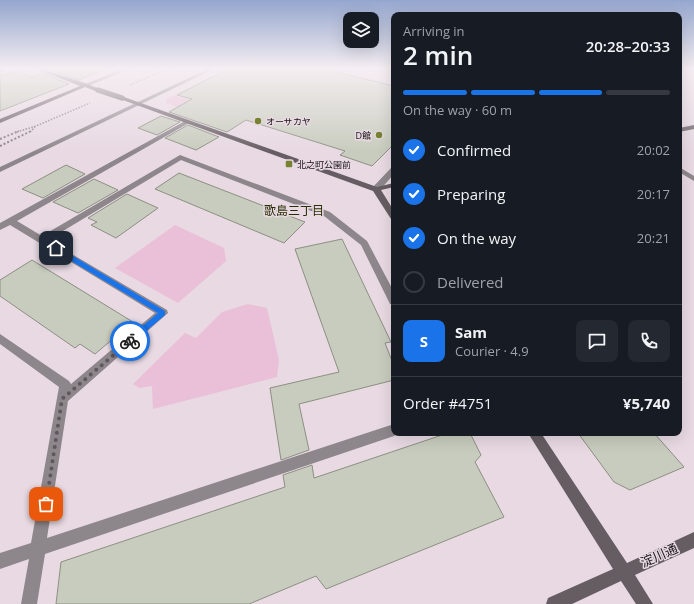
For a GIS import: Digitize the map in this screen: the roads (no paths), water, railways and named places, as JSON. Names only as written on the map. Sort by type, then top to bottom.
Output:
[{"type":"street","points":[[0,121],[59,96]]},
{"type":"street","points":[[117,96],[376,189],[391,186]]},
{"type":"street","points":[[0,170],[153,96]]},
{"type":"street","points":[[0,227],[187,122]]},
{"type":"street","points":[[682,129],[694,127]]},
{"type":"street","points":[[42,240],[180,157],[327,214],[364,243],[391,295]]},
{"type":"street","points":[[682,172],[694,179]]},
{"type":"street","points":[[376,189],[391,173]]},
{"type":"street","points":[[376,189],[391,212]]},
{"type":"street","points":[[10,221],[163,313],[62,399]]},
{"type":"street","points":[[0,338],[65,385],[29,604]]},
{"type":"street","points":[[0,561],[391,431]]},
{"type":"street","points":[[536,436],[644,604]]},
{"type":"street","name":"淀川通","points":[[554,604],[694,540]]},
{"type":"place","name":"オーサカヤ","points":[[258,121]]},
{"type":"place","name":"D館","points":[[379,135]]},
{"type":"place","name":"北之町公園前","points":[[289,164]]},
{"type":"district","name":"歌島三丁目","points":[[294,210]]}]
